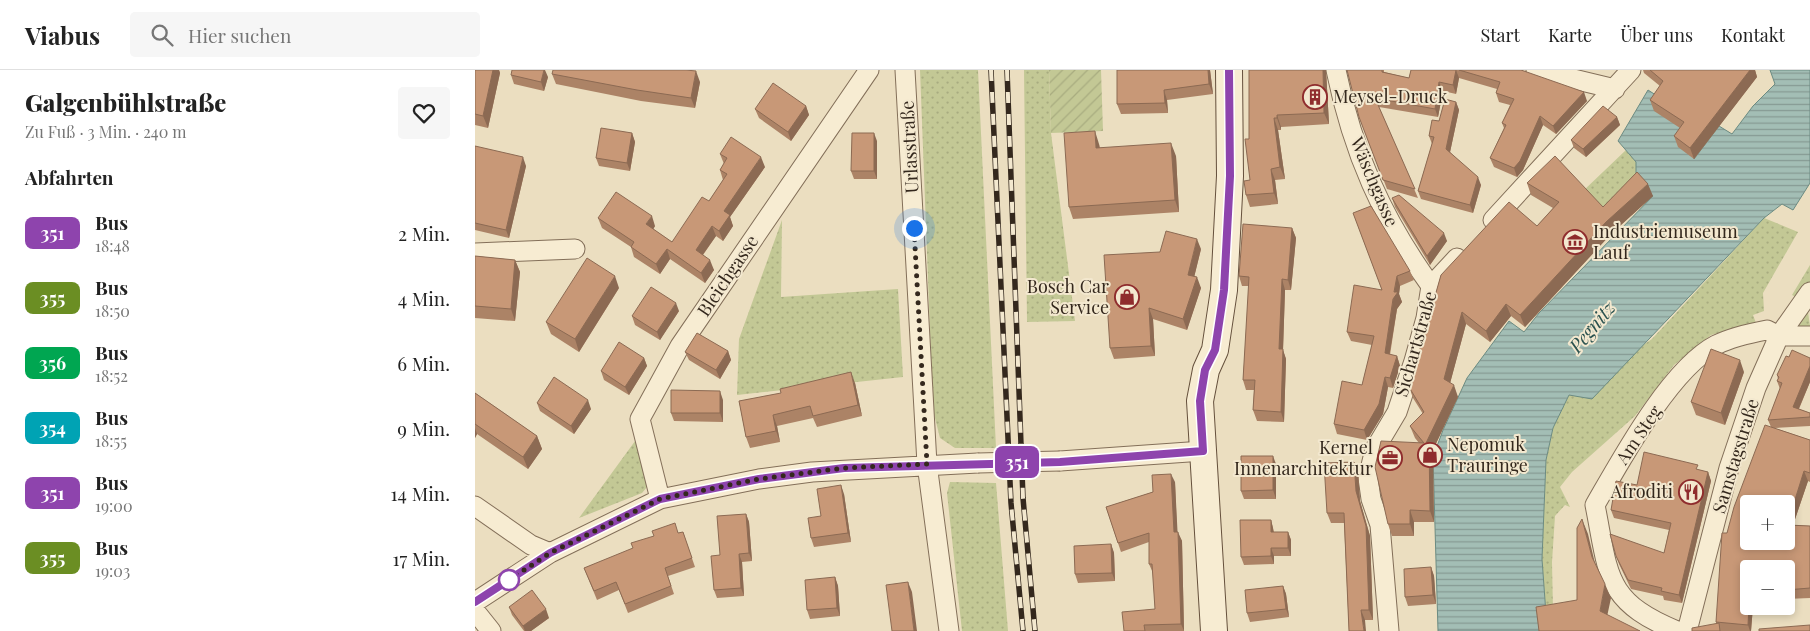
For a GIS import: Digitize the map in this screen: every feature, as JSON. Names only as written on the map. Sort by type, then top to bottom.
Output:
[{"type":"street","name":"Bleichgasse","points":[[660,499],[640,419],[680,346],[869,70]]},
{"type":"street","name":"Urlasstraße","points":[[905,70],[927,464],[949,631]]},
{"type":"street","points":[[1214,631],[1200,401],[1205,370],[1215,350],[1225,281],[1230,176],[1229,70]]},
{"type":"street","name":"Wäschgasse","points":[[1337,70],[1344,106],[1365,170],[1386,217],[1431,286]]},
{"type":"street","points":[[1536,70],[1615,89]]},
{"type":"street","name":"Sichartstraße","points":[[1389,631],[1380,525],[1371,499],[1368,478],[1375,449],[1397,412],[1414,361],[1427,318],[1431,286],[1631,70]]},
{"type":"street","points":[[475,253],[575,249]]},
{"type":"street","name":"Samstagstraße","points":[[1687,631],[1729,468],[1757,388],[1779,336],[1810,292]]},
{"type":"street","name":"Am Steg","points":[[1677,631],[1643,615],[1624,600],[1611,581],[1595,505],[1644,423],[1690,366],[1716,346],[1747,334],[1767,330],[1779,336],[1810,336]]},
{"type":"street","points":[[475,602],[550,553],[660,499],[768,478],[844,468],[978,462],[1060,462],[1203,451]]},
{"type":"street","points":[[475,506],[531,545],[550,553]]},
{"type":"street","points":[[475,611],[491,631]]},
{"type":"green space","points":[[920,70],[978,70],[996,448],[955,448],[940,438],[933,410]]},
{"type":"green space","points":[[1024,70],[1049,70],[1051,133],[1075,321],[1027,322]]},
{"type":"green space","points":[[1049,70],[1101,70],[1103,131],[1051,133]]},
{"type":"green space","points":[[1626,150],[1636,162],[1636,179],[1607,219],[1582,192]]},
{"type":"green space","points":[[1764,218],[1798,232],[1763,293],[1764,311],[1753,315],[1756,323],[1711,335],[1674,365],[1635,416],[1572,472],[1560,487],[1570,507],[1565,505],[1555,516],[1552,562],[1553,611],[1546,614],[1542,559],[1546,460],[1553,428],[1569,395],[1652,339]]},
{"type":"green space","points":[[782,220],[781,297],[898,289],[903,377],[737,395],[739,339]]},
{"type":"green space","points":[[1810,265],[1810,282],[1798,298],[1792,295]]},
{"type":"green space","points":[[1810,307],[1808,312],[1810,326],[1796,328]]},
{"type":"green space","points":[[638,437],[647,487],[642,493],[579,518]]},
{"type":"green space","points":[[950,482],[996,483],[1008,631],[962,631],[947,493]]},
{"type":"water","name":"Pegnitz","points":[[1770,70],[1810,70],[1810,183],[1793,210],[1782,204],[1764,218],[1592,399],[1569,395],[1553,428],[1546,460],[1542,559],[1546,614],[1542,631],[1438,631],[1433,457],[1467,378],[1509,321],[1524,332],[1539,313],[1653,196],[1636,179],[1636,162],[1618,141],[1648,90],[1662,99],[1691,106],[1694,159],[1719,126],[1732,134],[1753,106],[1775,84]]},
{"type":"building","points":[[475,70],[493,70],[483,116],[475,114]]},
{"type":"building","points":[[512,70],[544,70],[541,82],[511,75]]},
{"type":"building","points":[[553,70],[696,71],[691,98],[552,74]]},
{"type":"building","points":[[1117,70],[1208,70],[1209,84],[1164,90],[1165,103],[1117,104]]},
{"type":"building","points":[[1249,70],[1323,70],[1324,113],[1277,115],[1277,118],[1274,118],[1280,167],[1271,169],[1274,193],[1246,195],[1244,181],[1250,180],[1245,139],[1249,139]]},
{"type":"building","points":[[1347,70],[1382,70],[1382,72],[1409,78],[1411,70],[1456,70],[1453,85],[1439,82],[1435,109],[1375,98],[1415,189],[1383,180],[1359,117]]},
{"type":"building","points":[[1459,70],[1521,70],[1584,92],[1553,126],[1540,116],[1520,161],[1514,168],[1490,158],[1506,125],[1502,123],[1514,99],[1496,93],[1500,82]]},
{"type":"building","points":[[1650,70],[1750,70],[1690,148],[1674,136],[1684,122],[1650,100],[1663,81]]},
{"type":"building","points":[[773,83],[806,106],[788,132],[755,109]]},
{"type":"building","points":[[1445,99],[1456,102],[1446,149],[1478,177],[1470,205],[1418,191],[1434,137],[1429,136],[1432,120],[1439,121]]},
{"type":"building","points":[[1603,106],[1617,117],[1583,149],[1571,140]]},
{"type":"building","points":[[601,128],[632,133],[627,163],[596,158]]},
{"type":"building","points":[[1095,131],[1096,148],[1171,143],[1175,200],[1069,207],[1064,133]]},
{"type":"building","points":[[852,133],[874,133],[874,171],[851,171]]},
{"type":"building","points":[[731,137],[761,157],[724,211],[730,215],[719,231],[712,226],[696,250],[710,260],[701,273],[667,249],[656,264],[631,247],[634,242],[598,218],[616,192],[652,216],[646,224],[672,242],[702,197],[709,201],[727,174],[720,170],[727,158],[720,154]]},
{"type":"building","points":[[475,146],[523,157],[506,230],[475,223]]},
{"type":"building","points":[[1555,156],[1603,207],[1637,172],[1648,184],[1606,222],[1520,315],[1506,304],[1486,331],[1462,312],[1444,379],[1454,385],[1426,443],[1429,443],[1430,511],[1410,510],[1410,524],[1388,524],[1375,467],[1381,441],[1424,443],[1410,426],[1424,412],[1409,387],[1441,275],[1509,202],[1537,226],[1559,202],[1527,183]]},
{"type":"building","points":[[1399,195],[1444,233],[1427,256],[1392,198]]},
{"type":"building","points":[[1371,206],[1410,271],[1397,276],[1394,292],[1398,292],[1393,299],[1385,353],[1397,356],[1390,378],[1385,377],[1379,404],[1364,430],[1334,424],[1342,381],[1362,385],[1374,336],[1347,332],[1354,285],[1382,290],[1353,213]]},
{"type":"building","points":[[1243,224],[1292,228],[1288,280],[1282,279],[1279,349],[1283,349],[1281,412],[1253,410],[1255,380],[1243,380],[1249,277],[1239,276]]},
{"type":"building","points":[[1166,231],[1197,239],[1188,275],[1197,277],[1183,319],[1149,308],[1151,346],[1110,348],[1104,255],[1160,252]]},
{"type":"building","points":[[475,256],[515,260],[511,309],[475,306]]},
{"type":"building","points":[[587,258],[615,276],[575,339],[546,322]]},
{"type":"building","points":[[651,287],[676,303],[657,332],[632,316]]},
{"type":"building","points":[[697,333],[728,351],[716,370],[685,352]]},
{"type":"building","points":[[619,342],[644,358],[625,387],[601,371]]},
{"type":"building","points":[[1711,349],[1740,360],[1721,413],[1691,402]]},
{"type":"building","points":[[1792,350],[1810,358],[1810,366],[1793,407],[1810,413],[1810,417],[1768,420],[1782,383],[1777,381],[1779,377],[1777,375],[1786,356],[1789,357]]},
{"type":"building","points":[[851,372],[858,405],[813,416],[810,406],[773,415],[776,431],[746,437],[739,401],[781,393],[780,389]]},
{"type":"building","points":[[554,377],[588,400],[571,426],[537,403]]},
{"type":"building","points":[[671,390],[720,391],[720,413],[671,413]]},
{"type":"building","points":[[475,393],[537,436],[523,457],[475,424]]},
{"type":"building","points":[[1765,425],[1810,440],[1810,473],[1804,471],[1795,500],[1795,495],[1740,495],[1740,550],[1795,550],[1795,525],[1810,526],[1810,588],[1795,589],[1795,560],[1740,560],[1740,615],[1749,615],[1748,625],[1716,622],[1722,533],[1727,533],[1734,507]]},
{"type":"building","points":[[1644,452],[1698,465],[1696,469],[1708,472],[1679,595],[1661,591],[1662,588],[1628,580],[1616,556],[1610,534],[1664,553],[1671,523],[1611,510],[1616,481],[1637,485]]},
{"type":"building","points":[[1241,456],[1273,456],[1273,490],[1241,491]]},
{"type":"building","points":[[1354,462],[1356,491],[1366,526],[1369,610],[1361,610],[1364,631],[1349,631],[1344,513],[1327,513],[1324,463]]},
{"type":"building","points":[[1171,474],[1174,532],[1178,532],[1181,624],[1144,625],[1145,631],[1124,631],[1122,612],[1155,609],[1152,564],[1149,564],[1149,533],[1118,543],[1106,507],[1153,492],[1152,475]]},
{"type":"building","points":[[841,485],[848,533],[811,538],[808,518],[821,516],[817,489]]},
{"type":"building","points":[[746,514],[749,553],[739,554],[741,588],[714,590],[711,556],[720,555],[717,516]]},
{"type":"building","points":[[1582,519],[1592,557],[1605,584],[1600,611],[1640,631],[1539,631],[1536,607],[1577,600],[1577,528]]},
{"type":"building","points":[[1240,520],[1271,520],[1271,532],[1288,532],[1288,548],[1271,548],[1271,556],[1241,557]]},
{"type":"building","points":[[675,523],[678,533],[683,532],[692,558],[665,568],[671,586],[625,604],[616,582],[594,591],[584,568],[633,548],[631,543],[654,536],[652,531]]},
{"type":"building","points":[[1111,544],[1112,573],[1075,574],[1074,546]]},
{"type":"building","points":[[1431,567],[1433,595],[1405,597],[1404,569]]},
{"type":"building","points":[[835,577],[837,608],[807,610],[805,580]]},
{"type":"building","points":[[908,582],[914,631],[892,631],[886,585]]},
{"type":"building","points":[[1283,586],[1286,609],[1247,613],[1245,590]]},
{"type":"building","points":[[532,590],[546,609],[523,626],[509,607]]},
{"type":"building","points":[[1719,623],[1720,631],[1692,631],[1692,628]]},
{"type":"building","points":[[1810,625],[1810,631],[1759,631],[1759,629]]},
{"type":"railway","points":[[991,70],[1011,503],[1023,631]]},
{"type":"railway","points":[[1007,70],[1023,498],[1035,631]]},
{"type":"bus line","name":"351","points":[[475,602],[550,553],[637,508],[660,499],[759,479],[844,468],[978,462],[1060,462],[1203,451],[1200,401],[1205,370],[1215,350],[1224,290],[1230,176],[1229,70]]},
{"type":"place","name":"Meysel-Druck","points":[[1315,97]]},
{"type":"place","name":"Industriemuseum Lauf","points":[[1575,242]]},
{"type":"place","name":"Bosch Car Service","points":[[1127,297]]},
{"type":"place","name":"Nepomuk Trauringe","points":[[1430,455]]},
{"type":"place","name":"Kernel Innenarchitektur","points":[[1390,458]]},
{"type":"place","name":"Afroditi","points":[[1691,492]]},
{"type":"route","points":[[509,580],[550,553],[637,508],[660,499],[759,479],[844,468],[927,464],[914,228]]}]
